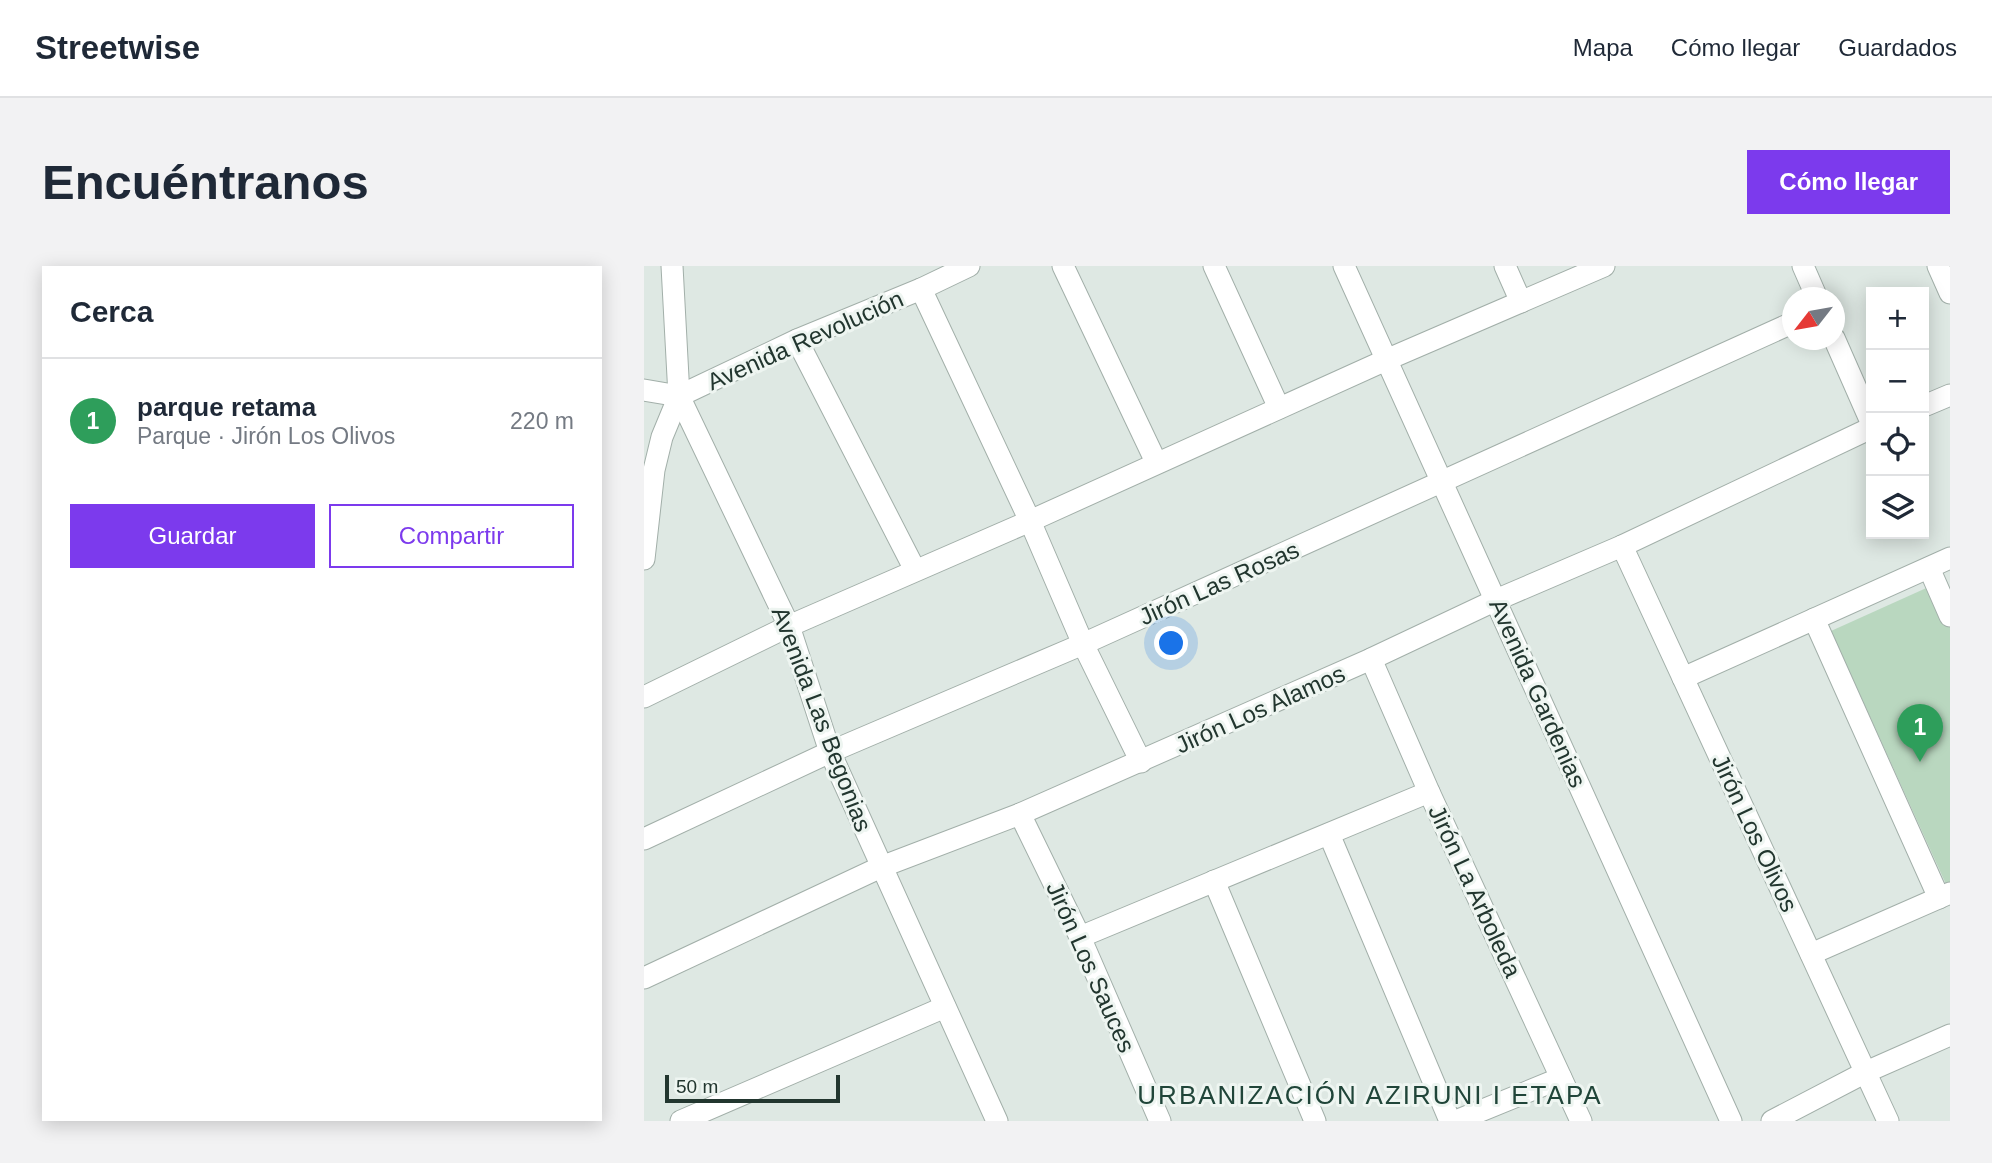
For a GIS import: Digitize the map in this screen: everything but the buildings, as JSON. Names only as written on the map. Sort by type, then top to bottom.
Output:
[{"type":"street","points":[[644,559],[654,470],[662,437],[679,396],[673,266]]},
{"type":"street","name":"Avenida Revolución","points":[[679,396],[797,340],[921,289],[969,266]]},
{"type":"street","points":[[1063,266],[1156,463]]},
{"type":"street","points":[[1214,266],[1279,408]]},
{"type":"street","name":"Avenida Gardenias","points":[[1344,266],[1731,1121]]},
{"type":"street","points":[[1505,266],[1521,302]]},
{"type":"street","points":[[644,697],[789,626],[915,569],[1030,521],[1386,360],[1604,266]]},
{"type":"street","points":[[1803,266],[1812,287]]},
{"type":"street","points":[[1938,266],[1950,293]]},
{"type":"street","points":[[921,289],[1030,521],[1083,644],[1141,762]]},
{"type":"street","name":"Jirón Las Rosas","points":[[644,839],[830,752],[1083,644],[1782,328]]},
{"type":"street","points":[[797,340],[915,569]]},
{"type":"street","points":[[1840,350],[1867,413]]},
{"type":"street","points":[[644,390],[679,396]]},
{"type":"street","points":[[1929,404],[1950,395]]},
{"type":"street","name":"Avenida Las Begonias","points":[[679,396],[789,626],[830,752],[997,1121]]},
{"type":"street","name":"Jirón Los Alamos","points":[[644,978],[881,867],[1020,814],[1371,659],[1496,600],[1622,546],[1866,430]]},
{"type":"street","name":"Jirón Los Olivos","points":[[1622,546],[1888,1121]]},
{"type":"street","points":[[1683,678],[1950,558]]},
{"type":"street","points":[[1929,568],[1950,615]]},
{"type":"street","points":[[1811,954],[1944,895],[1814,619]]},
{"type":"street","name":"Jirón La Arboleda","points":[[1371,659],[1429,792],[1581,1121]]},
{"type":"street","points":[[1080,937],[1429,792]]},
{"type":"street","name":"Jirón Los Sauces","points":[[1020,814],[1080,937],[1160,1121]]},
{"type":"street","points":[[1329,834],[1450,1121]]},
{"type":"street","points":[[1214,881],[1315,1121]]},
{"type":"street","points":[[681,1121],[945,1007]]},
{"type":"street","points":[[1772,1121],[1866,1072],[1950,1035]]},
{"type":"street","points":[[1456,1121],[1561,1078]]},
{"type":"green space","points":[[1933,585],[1950,621],[1950,893],[1831,631]]},
{"type":"place","name":"parque retama","points":[[1920,762]]},
{"type":"district","name":"URBANIZACIÓN AZIRUNI I ETAPA","points":[[1370,1095]]}]
